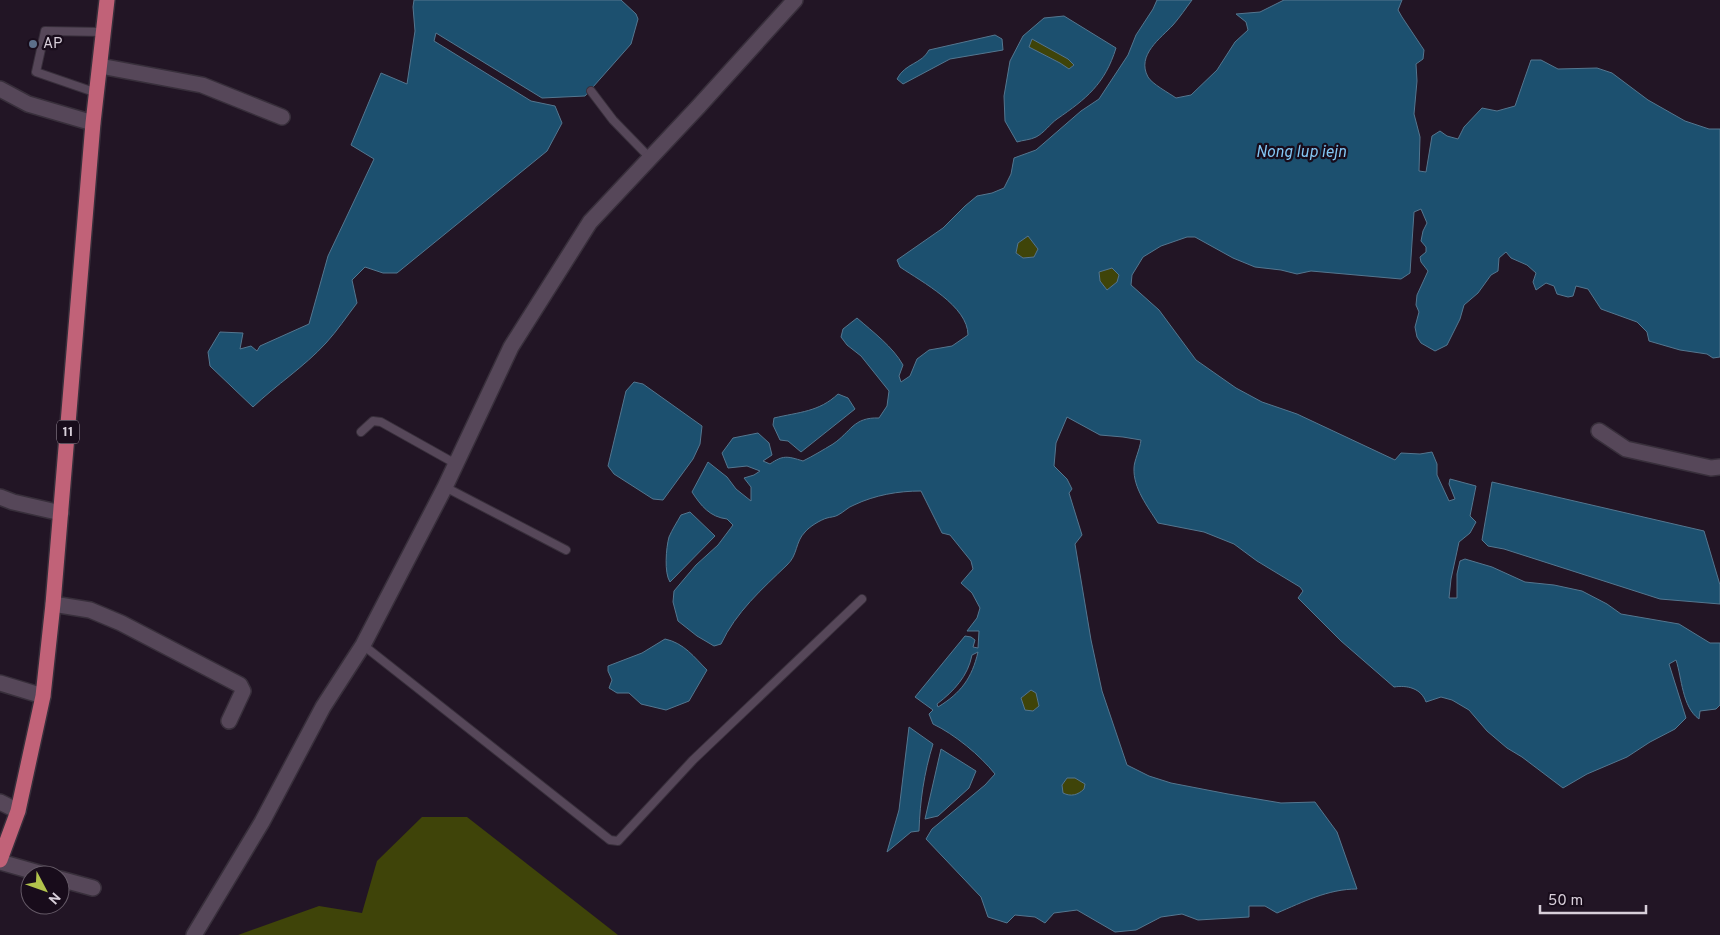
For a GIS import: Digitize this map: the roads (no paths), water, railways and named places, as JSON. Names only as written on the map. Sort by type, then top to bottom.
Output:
[{"type":"highway","name":"11","points":[[0,861],[18,810],[43,696],[53,604],[94,123],[107,0]]},
{"type":"street","points":[[194,935],[262,822],[323,707],[363,645],[445,487],[511,347],[590,222],[795,0]]},
{"type":"street","points":[[100,66],[202,85],[282,117]]},
{"type":"street","points":[[0,89],[28,104],[94,123]]},
{"type":"street","points":[[1599,431],[1626,449],[1711,468],[1720,467]]},
{"type":"street","points":[[0,497],[13,502],[61,513]]},
{"type":"street","points":[[53,604],[90,610],[121,623],[240,684],[243,691],[228,721]]},
{"type":"street","points":[[0,683],[43,696]]},
{"type":"street","points":[[0,802],[18,810]]},
{"type":"street","points":[[0,861],[20,867]]},
{"type":"street","points":[[70,882],[93,888]]},
{"type":"lane","points":[[97,93],[36,72],[45,31],[104,32]]},
{"type":"lane","points":[[591,91],[613,120],[650,158]]},
{"type":"lane","points":[[360,432],[373,421],[381,422],[456,464]]},
{"type":"lane","points":[[445,487],[566,550]]},
{"type":"lane","points":[[363,645],[610,840],[618,840],[693,760],[862,599]]},
{"type":"water","points":[[414,0],[621,0],[636,14],[638,19],[631,44],[585,96],[542,98],[436,33],[434,41],[531,101],[555,106],[562,123],[547,151],[397,273],[383,273],[365,267],[352,280],[357,303],[334,334],[309,360],[253,407],[210,366],[208,352],[220,332],[243,333],[240,349],[251,346],[257,351],[260,346],[309,324],[328,256],[374,159],[351,145],[381,73],[407,84],[415,31]]},
{"type":"water","name":"Nong lup iejn","points":[[1157,0],[1192,0],[1173,25],[1151,48],[1145,61],[1145,69],[1150,80],[1176,98],[1191,95],[1217,70],[1235,42],[1248,30],[1246,22],[1236,14],[1260,12],[1284,0],[1402,0],[1398,10],[1424,50],[1423,59],[1416,64],[1417,81],[1414,114],[1420,137],[1419,171],[1426,172],[1432,136],[1440,131],[1447,136],[1458,139],[1464,127],[1482,108],[1497,111],[1515,106],[1531,60],[1541,60],[1558,69],[1597,68],[1612,73],[1648,100],[1685,121],[1709,129],[1720,129],[1720,357],[1713,358],[1707,354],[1680,350],[1649,341],[1647,332],[1637,322],[1601,309],[1588,289],[1576,286],[1573,296],[1568,297],[1557,294],[1554,286],[1546,283],[1536,290],[1533,282],[1536,273],[1527,265],[1511,258],[1506,252],[1499,258],[1498,271],[1491,275],[1478,293],[1464,305],[1460,319],[1447,345],[1435,351],[1421,343],[1417,337],[1415,327],[1419,312],[1416,305],[1417,295],[1428,271],[1421,262],[1420,257],[1426,252],[1426,247],[1421,241],[1427,223],[1421,209],[1414,212],[1410,273],[1401,279],[1311,271],[1297,274],[1255,267],[1233,258],[1195,237],[1187,237],[1161,246],[1143,257],[1132,275],[1131,285],[1159,310],[1196,360],[1236,388],[1262,402],[1297,414],[1395,460],[1401,453],[1420,454],[1432,452],[1437,464],[1437,475],[1449,501],[1455,499],[1449,484],[1450,479],[1476,486],[1470,516],[1476,522],[1470,533],[1459,542],[1449,598],[1457,598],[1457,574],[1460,561],[1465,559],[1492,567],[1525,582],[1554,585],[1582,591],[1607,604],[1621,614],[1679,624],[1710,643],[1720,643],[1720,705],[1716,709],[1700,711],[1699,719],[1693,714],[1683,692],[1676,660],[1669,664],[1686,718],[1675,729],[1627,757],[1587,774],[1563,788],[1507,748],[1487,731],[1469,710],[1452,700],[1441,697],[1426,702],[1421,693],[1413,688],[1394,687],[1341,641],[1298,598],[1303,591],[1300,587],[1257,561],[1234,544],[1204,532],[1158,523],[1142,497],[1134,475],[1134,465],[1141,440],[1100,435],[1067,417],[1056,443],[1054,466],[1067,479],[1072,489],[1069,493],[1082,535],[1075,544],[1091,640],[1102,691],[1127,765],[1149,776],[1171,783],[1281,803],[1315,802],[1337,832],[1357,889],[1326,894],[1277,913],[1265,906],[1249,906],[1249,917],[1198,920],[1182,914],[1161,917],[1136,930],[1115,932],[1077,910],[1054,913],[1045,923],[1035,917],[1015,915],[1007,923],[988,917],[981,897],[926,839],[932,829],[985,785],[995,774],[966,746],[933,724],[929,714],[933,710],[915,697],[965,636],[975,640],[973,647],[978,648],[979,631],[967,631],[977,618],[980,608],[972,593],[961,583],[973,569],[971,561],[950,535],[942,533],[921,491],[878,496],[852,506],[837,516],[821,520],[809,528],[802,536],[791,561],[742,611],[721,644],[714,646],[678,621],[673,602],[674,591],[696,565],[718,545],[733,525],[727,519],[716,516],[706,510],[692,492],[708,462],[727,477],[736,489],[751,501],[751,487],[744,478],[760,471],[747,466],[728,468],[722,453],[733,438],[758,433],[769,443],[772,455],[763,461],[770,464],[785,457],[803,461],[833,444],[853,426],[863,420],[879,418],[887,406],[889,391],[861,356],[847,345],[841,337],[843,329],[857,318],[882,340],[903,365],[899,376],[901,382],[910,376],[917,359],[929,350],[952,346],[968,335],[966,324],[952,305],[931,287],[900,267],[897,260],[943,228],[977,196],[1004,188],[1011,174],[1014,158],[1036,150],[1081,111],[1099,99],[1128,55],[1136,35]],"holes":[[[1028,236],[1038,249],[1034,257],[1023,258],[1016,253],[1018,243]],[[1112,268],[1119,275],[1117,282],[1107,290],[1100,281],[1099,272]],[[978,652],[969,677],[953,696],[938,707],[937,704],[949,694],[964,676],[972,655]],[[1031,690],[1036,693],[1039,706],[1033,711],[1025,710],[1021,698]],[[1067,778],[1075,778],[1085,784],[1084,789],[1077,794],[1069,795],[1063,793],[1062,785]]]},
{"type":"water","points":[[1064,16],[1116,48],[1100,81],[1086,97],[1039,135],[1017,142],[1005,121],[1004,96],[1010,61],[1023,36],[1044,18]],"holes":[[[1032,39],[1068,59],[1074,65],[1069,69],[1029,47]]]},
{"type":"water","points":[[995,35],[1002,39],[1003,50],[950,59],[903,84],[897,79],[904,70],[926,55],[929,50]]},
{"type":"water","points":[[634,382],[643,384],[702,426],[700,444],[693,459],[663,500],[653,499],[614,474],[608,466],[626,391]]},
{"type":"water","points":[[838,394],[848,398],[855,409],[801,452],[788,441],[780,440],[773,425],[774,418],[816,408]]},
{"type":"water","points":[[1492,482],[1704,531],[1720,585],[1720,604],[1660,599],[1504,549],[1488,546],[1482,540]]},
{"type":"water","points":[[690,512],[715,536],[670,582],[666,567],[669,537],[681,515]]},
{"type":"water","points":[[665,639],[683,647],[707,670],[689,701],[666,710],[641,704],[629,693],[617,693],[609,688],[612,680],[608,666],[642,653]]},
{"type":"water","points":[[909,727],[933,744],[923,787],[919,831],[911,832],[887,852],[899,810]]},
{"type":"water","points":[[941,749],[976,771],[969,788],[938,816],[925,819]]},
{"type":"place","name":"AP","points":[[33,44]]}]
